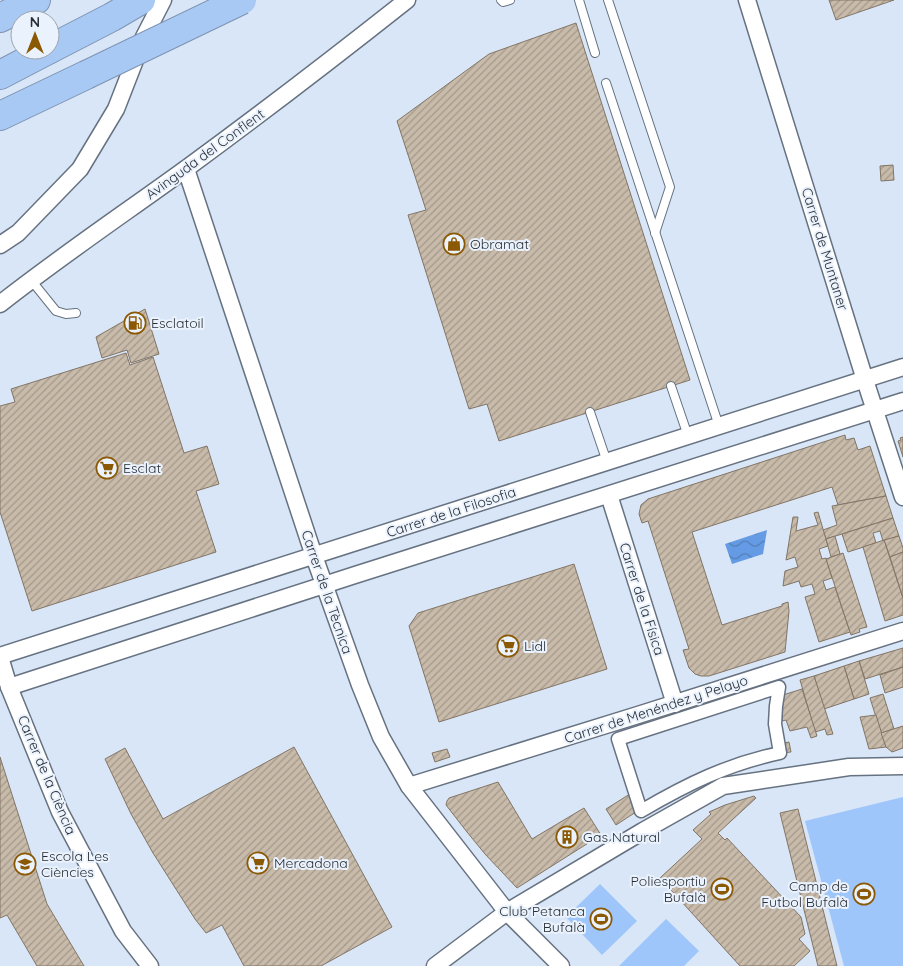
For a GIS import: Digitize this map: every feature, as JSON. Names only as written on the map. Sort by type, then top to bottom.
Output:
[{"type":"highway","points":[[0,18],[36,0]]},
{"type":"highway","points":[[60,44],[141,0]]},
{"type":"highway","points":[[0,116],[242,0]]},
{"type":"highway","points":[[0,75],[29,60]]},
{"type":"street","points":[[0,245],[18,232],[80,169],[116,109],[144,37],[163,0]]},
{"type":"street","name":"Avinguda del Conflent","points":[[0,304],[294,89],[407,0]]},
{"type":"street","name":"Carrer de Muntaner","points":[[747,0],[903,497]]},
{"type":"street","name":"Carrer de la Tècnica","points":[[186,169],[314,556],[380,737],[409,786],[507,912],[561,966]]},
{"type":"street","name":"Carrer de la Filosofia","points":[[0,657],[903,368]]},
{"type":"street","points":[[9,687],[903,401]]},
{"type":"street","name":"Carrer de la Física","points":[[609,495],[675,704]]},
{"type":"street","name":"Carrer de Menéndez y Pelayo","points":[[409,786],[675,704],[903,630]]},
{"type":"street","name":"Carrer de la Ciència","points":[[0,657],[9,687],[60,812],[123,931],[150,966]]},
{"type":"street","points":[[779,687],[775,724],[780,753],[706,776],[686,785],[641,811],[618,739],[779,687]]},
{"type":"street","points":[[435,966],[507,912],[642,831],[724,786],[849,767],[903,766]]},
{"type":"lane","points":[[501,0],[503,2],[510,0]]},
{"type":"lane","points":[[579,0],[595,53]]},
{"type":"lane","points":[[608,0],[670,187],[656,233]]},
{"type":"lane","points":[[606,83],[719,426]]},
{"type":"lane","points":[[31,280],[56,310],[66,314],[76,313]]},
{"type":"lane","points":[[671,386],[688,436]]},
{"type":"lane","points":[[590,412],[607,462]]},
{"type":"shaded area","name":"Camp de Futbol Bufalà","points":[[903,797],[903,966],[844,966],[805,821]]},
{"type":"shaded area","name":"Club Petanca Bufalà","points":[[600,884],[637,921],[602,955],[566,917]]},
{"type":"shaded area","points":[[666,919],[699,951],[684,966],[619,966]]},
{"type":"water","points":[[767,530],[763,554],[732,564],[725,544]]},
{"type":"building","points":[[829,0],[894,0],[836,20]]},
{"type":"building","points":[[576,23],[690,380],[499,441],[487,404],[469,409],[408,215],[426,210],[397,121],[489,54]]},
{"type":"building","points":[[893,165],[894,180],[881,181],[880,166]]},
{"type":"building","name":"Esclatoil","points":[[145,309],[159,354],[131,363],[127,350],[102,358],[96,337]]},
{"type":"building","name":"Esclat","points":[[126,353],[130,365],[153,357],[184,453],[207,446],[219,484],[196,491],[216,552],[32,611],[0,512],[0,406],[15,402],[11,389]]},
{"type":"building","points":[[845,435],[846,440],[854,438],[858,450],[870,446],[886,496],[838,505],[832,487],[692,532],[722,625],[782,606],[782,604],[788,602],[789,611],[785,652],[709,676],[695,674],[689,668],[683,650],[689,649],[648,521],[642,523],[639,514],[641,505],[648,499]]},
{"type":"building","points":[[903,437],[903,457],[898,441]]},
{"type":"building","points":[[886,496],[893,518],[826,539],[823,530],[837,525],[832,506]]},
{"type":"building","points":[[818,512],[828,546],[819,549],[822,559],[826,558],[832,578],[823,581],[826,590],[835,587],[850,632],[819,642],[805,597],[815,594],[812,584],[801,587],[799,581],[783,586],[785,571],[798,567],[795,557],[786,560],[793,517],[798,517],[796,531],[818,525],[814,513]]},
{"type":"building","points":[[893,518],[899,536],[883,541],[880,531],[873,533],[876,543],[848,552],[842,534]]},
{"type":"building","points":[[835,536],[840,554],[831,557],[826,539]]},
{"type":"building","points":[[899,536],[903,552],[890,557],[884,540]]},
{"type":"building","points":[[884,540],[903,598],[903,615],[885,621],[863,547]]},
{"type":"building","points":[[903,552],[903,598],[890,557]]},
{"type":"building","points":[[843,553],[867,627],[859,629],[860,632],[851,635],[826,559]]},
{"type":"building","name":"Lidl","points":[[574,564],[607,669],[439,722],[409,626],[418,613]]},
{"type":"building","points":[[903,648],[903,667],[865,679],[859,661]]},
{"type":"building","points":[[859,661],[869,694],[854,699],[844,666]]},
{"type":"building","points":[[844,666],[854,699],[824,709],[814,676]]},
{"type":"building","points":[[903,667],[903,687],[885,693],[880,675]]},
{"type":"building","points":[[814,676],[833,734],[827,735],[825,729],[815,732],[800,680]]},
{"type":"building","points":[[802,689],[817,736],[811,738],[807,727],[790,731],[786,720],[782,721],[783,695]]},
{"type":"building","points":[[883,694],[894,729],[881,733],[870,698]]},
{"type":"building","points":[[876,715],[886,747],[869,749],[860,717]]},
{"type":"building","points":[[903,726],[903,748],[892,752],[886,747],[881,733]]},
{"type":"building","points":[[789,742],[791,752],[781,753],[779,744]]},
{"type":"building","name":"Mercadona","points":[[294,747],[392,927],[321,966],[244,966],[222,925],[206,933],[195,919],[153,853],[131,814],[105,759],[125,748],[163,819]]},
{"type":"building","points":[[447,749],[450,757],[435,762],[432,753]]},
{"type":"building","points":[[0,757],[47,904],[84,966],[37,966],[7,915],[0,918]]},
{"type":"building","name":"Gas Natural","points":[[498,782],[532,839],[584,808],[601,835],[517,888],[485,854],[446,805],[449,798]]},
{"type":"building","points":[[633,792],[639,810],[616,825],[606,809]]},
{"type":"building","name":"Poliesportiu Bufalà","points":[[754,796],[756,798],[718,833],[725,840],[727,838],[801,917],[805,934],[799,939],[810,951],[794,966],[740,966],[660,878],[702,839],[693,830],[711,814],[709,812]]},
{"type":"building","points":[[798,809],[837,966],[818,966],[780,813]]},
{"type":"place","name":"Obramat","points":[[454,244]]},
{"type":"place","name":"Esclatoil","points":[[135,323]]},
{"type":"place","name":"Esclat","points":[[107,468]]},
{"type":"place","name":"Lidl","points":[[508,646]]},
{"type":"place","name":"Gas Natural","points":[[567,837]]},
{"type":"place","name":"Mercadona","points":[[258,863]]},
{"type":"place","name":"Escola Les Ciències","points":[[25,864]]},
{"type":"place","name":"Poliesportiu Bufalà","points":[[722,889]]},
{"type":"place","name":"Camp de Futbol Bufalà","points":[[864,894]]},
{"type":"place","name":"Club Petanca Bufalà","points":[[601,919]]}]
